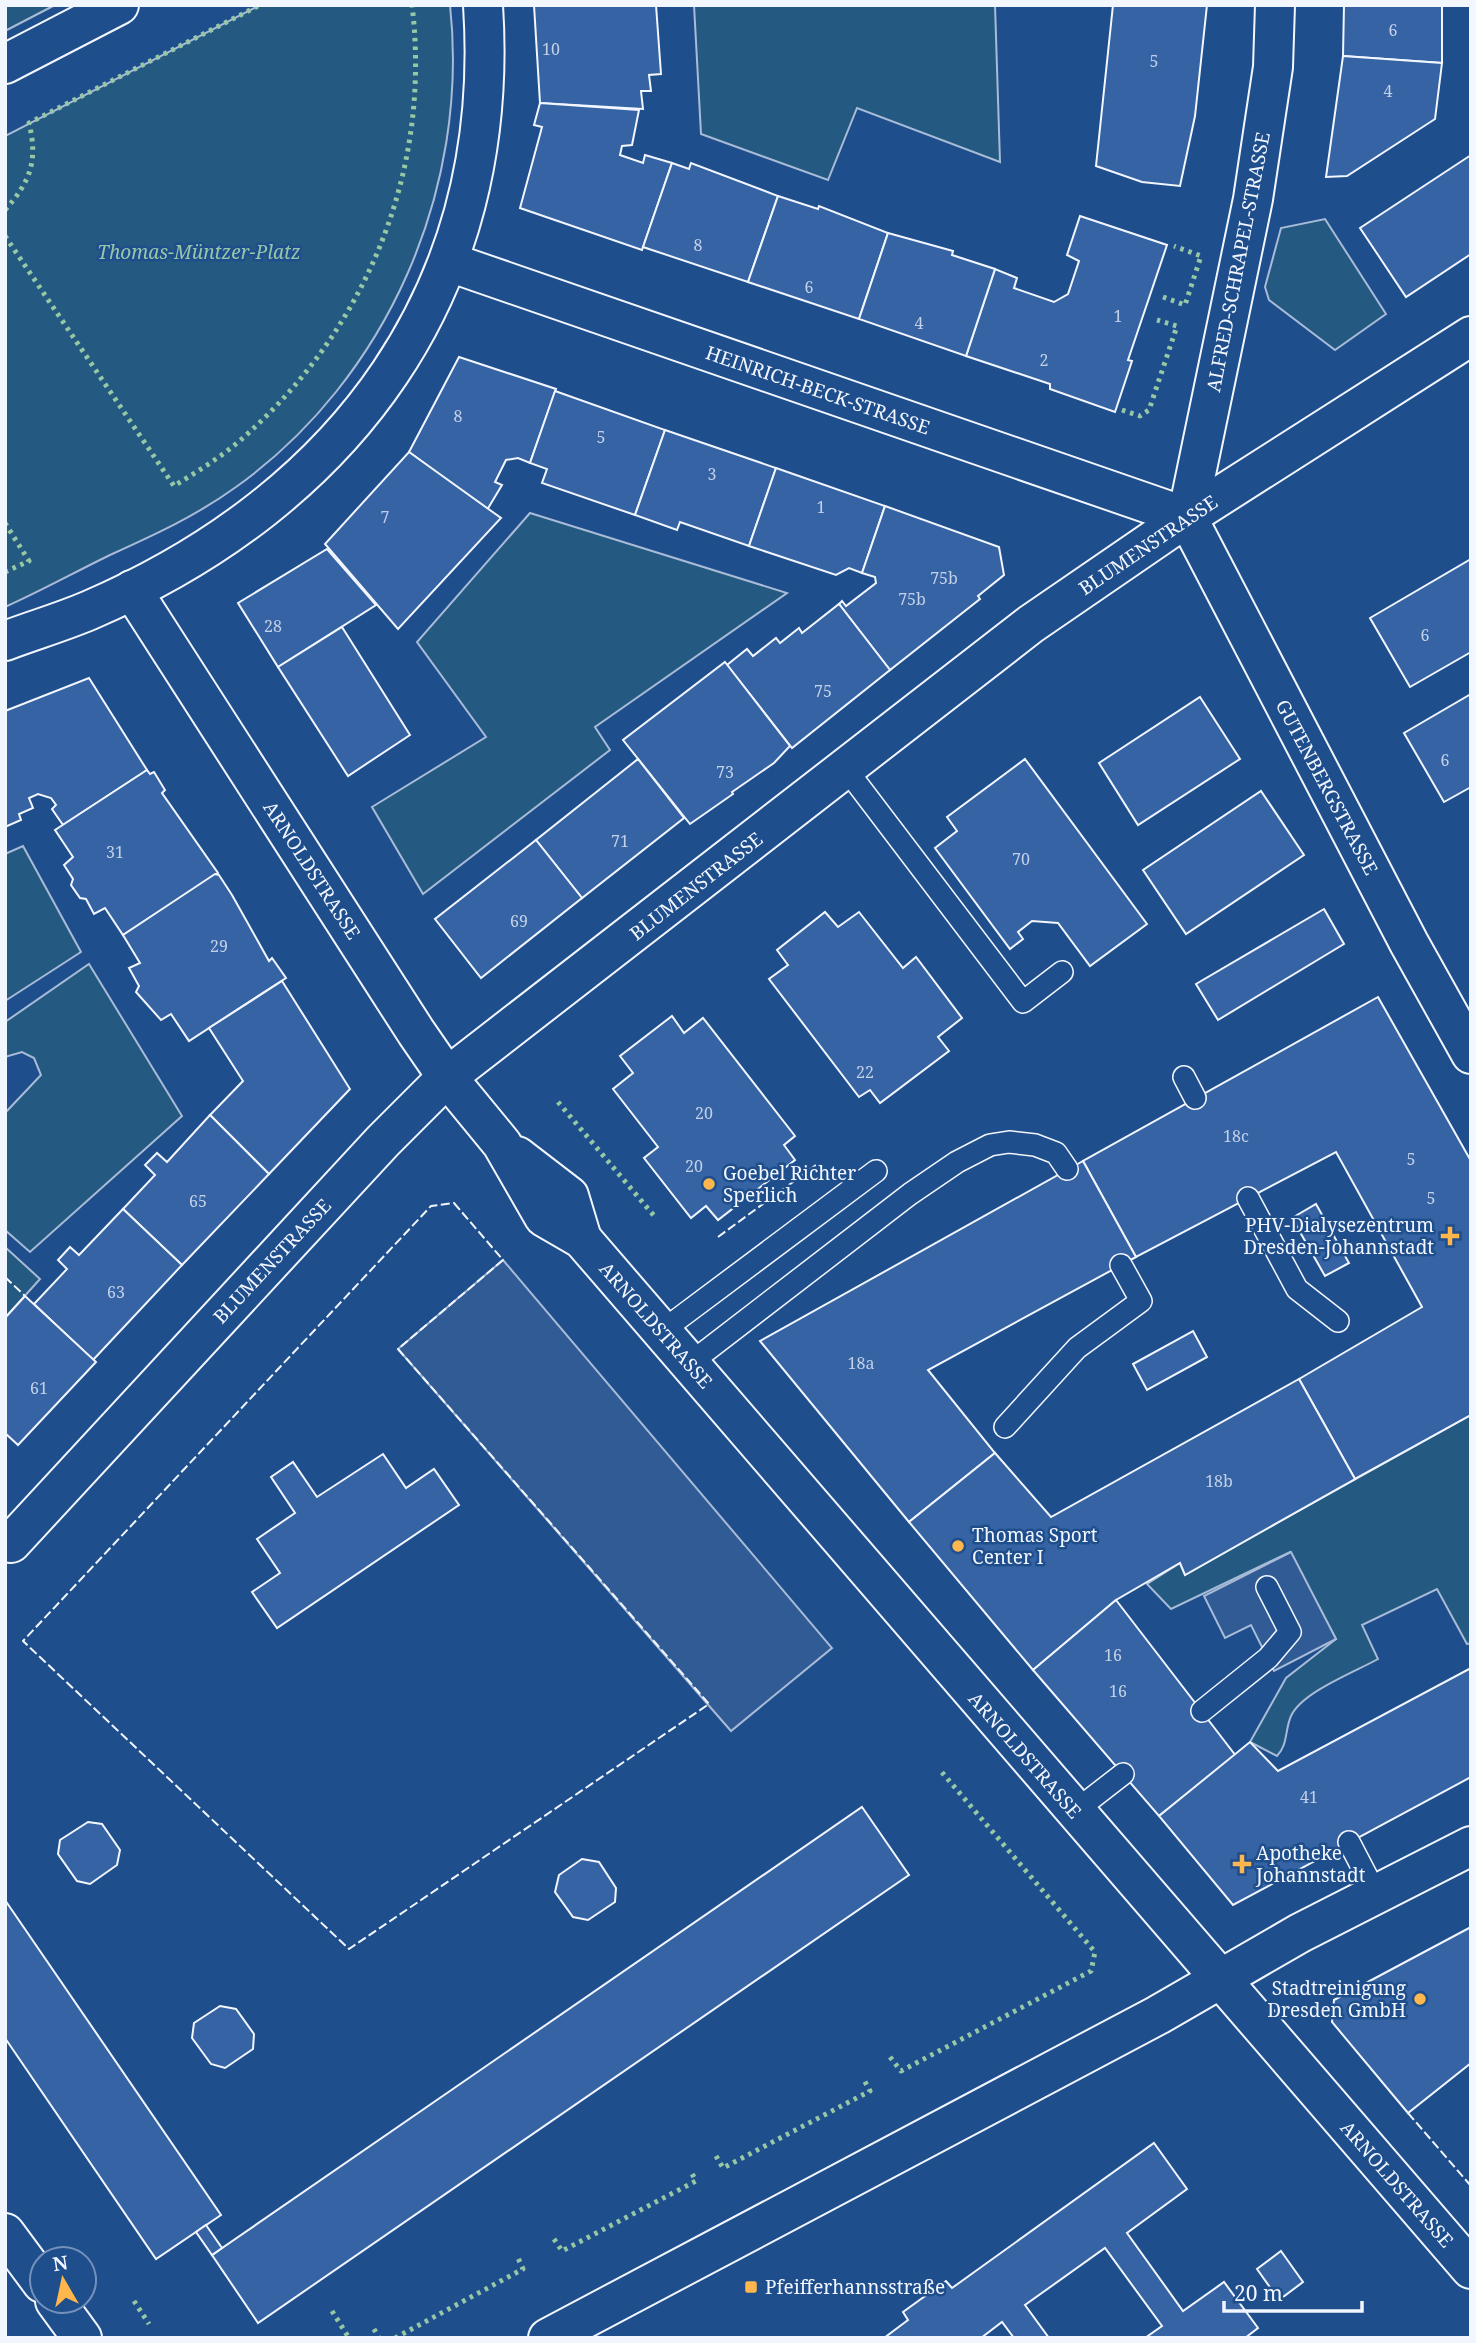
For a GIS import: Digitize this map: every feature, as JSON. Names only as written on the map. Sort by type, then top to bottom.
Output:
[{"type":"street","points":[[5,64],[119,5]]},
{"type":"street","points":[[5,641],[56,624],[132,590],[189,559],[257,513],[337,441],[398,362],[422,321],[449,262],[466,211],[481,138],[486,54],[483,5]]},
{"type":"street","name":"ALFRED-SCHRAPEL-STRASSE","points":[[1187,517],[1253,199],[1273,67],[1275,5]]},
{"type":"street","name":"HEINRICH-BECK-STRASSE","points":[[449,262],[1187,517]]},
{"type":"street","name":"BLUMENSTRASSE","points":[[11,1543],[383,1141],[447,1077],[1031,624],[1187,517],[1471,336]]},
{"type":"street","name":"GUTENBERGSTRASSE","points":[[1187,517],[1409,943],[1471,1054]]},
{"type":"street","name":"ARNOLDSTRASSE","points":[[132,590],[447,1077],[502,1144],[569,1196],[582,1239],[1471,2269]]},
{"type":"street","points":[[548,2338],[1158,2015],[1376,1894],[1471,1846]]},
{"type":"street","points":[[5,2233],[28,2264]]},
{"type":"street","points":[[65,2315],[82,2338]]},
{"type":"lane","points":[[846,769],[1023,1002],[1062,972]]},
{"type":"lane","points":[[1184,1077],[1195,1098]]},
{"type":"lane","points":[[689,1364],[910,1194],[957,1162],[990,1145],[1009,1142],[1035,1145],[1056,1153],[1067,1170]]},
{"type":"lane","points":[[662,1331],[876,1171]]},
{"type":"lane","points":[[1248,1198],[1297,1289],[1338,1321]]},
{"type":"lane","points":[[1005,1427],[1077,1348],[1141,1301],[1121,1265]]},
{"type":"lane","points":[[1202,1711],[1268,1658],[1290,1632],[1267,1587]]},
{"type":"lane","points":[[1074,1812],[1124,1774]]},
{"type":"lane","points":[[1349,1842],[1376,1894]]},
{"type":"green space","points":[[55,5],[5,31],[5,7]]},
{"type":"green space","name":"Thomas-Müntzer-Platz","points":[[260,5],[450,5],[453,74],[446,143],[431,210],[407,274],[375,336],[336,392],[289,443],[236,487],[174,524],[5,607],[5,136]]},
{"type":"green space","points":[[694,5],[995,5],[1000,162],[857,108],[828,180],[701,134]]},
{"type":"green space","points":[[1325,219],[1386,314],[1335,350],[1269,300],[1265,287],[1281,228]]},
{"type":"green space","points":[[530,513],[787,593],[595,727],[610,750],[423,894],[372,807],[486,737],[417,642]]},
{"type":"green space","points":[[23,846],[81,952],[5,1001],[5,854]]},
{"type":"green space","points":[[89,964],[182,1116],[30,1252],[5,1230],[5,1113],[41,1075],[34,1058],[22,1052],[5,1057],[5,1022]]},
{"type":"green space","points":[[5,1247],[40,1279],[5,1318]]},
{"type":"green space","points":[[1471,1415],[1471,1643],[1467,1644],[1437,1589],[1362,1625],[1378,1659],[1330,1683],[1297,1707],[1289,1721],[1281,1752],[1277,1756],[1250,1742],[1286,1678],[1336,1639],[1290,1552],[1171,1609],[1147,1584],[1180,1563],[1185,1574]]},
{"type":"shaded area","points":[[503,1260],[832,1648],[731,1731],[398,1349]]},
{"type":"shaded area","points":[[1291,1552],[1336,1639],[1274,1671],[1251,1625],[1225,1638],[1204,1596]]},
{"type":"building","points":[[534,5],[656,5],[661,74],[649,75],[651,91],[641,91],[643,109],[540,103]]},
{"type":"building","points":[[1113,5],[1207,5],[1195,116],[1180,186],[1142,182],[1096,166]]},
{"type":"building","points":[[1344,5],[1442,5],[1442,63],[1343,56]]},
{"type":"building","points":[[1343,56],[1442,63],[1435,119],[1347,176],[1326,177]]},
{"type":"building","points":[[540,103],[639,110],[632,145],[622,146],[620,155],[643,163],[645,155],[672,163],[642,250],[520,208],[542,127],[534,125]]},
{"type":"building","points":[[1471,155],[1471,254],[1406,297],[1360,228]]},
{"type":"building","points":[[672,163],[689,169],[691,163],[778,196],[748,282],[643,247]]},
{"type":"building","points":[[778,196],[818,209],[819,206],[888,233],[859,319],[748,282]]},
{"type":"building","points":[[1080,216],[1167,245],[1128,360],[1132,361],[1115,412],[1050,389],[1050,384],[966,356],[995,269],[1017,278],[1014,288],[1054,302],[1068,294],[1079,261],[1067,255]]},
{"type":"building","points":[[888,233],[953,251],[952,255],[995,269],[966,356],[859,319]]},
{"type":"building","points":[[459,357],[556,389],[530,463],[518,458],[506,460],[495,482],[502,485],[487,510],[409,452]]},
{"type":"building","points":[[555,391],[665,430],[635,515],[542,483],[547,469],[530,463]]},
{"type":"building","points":[[665,430],[776,468],[749,546],[680,522],[677,530],[635,515]]},
{"type":"building","points":[[409,452],[501,518],[398,629],[325,544]]},
{"type":"building","points":[[776,468],[885,506],[862,573],[849,568],[836,575],[749,546]]},
{"type":"building","points":[[885,506],[999,547],[1004,575],[978,596],[980,599],[890,670],[839,604],[842,601],[846,606],[876,583],[875,577],[862,573]]},
{"type":"building","points":[[327,549],[376,605],[278,667],[238,603]]},
{"type":"building","points":[[1471,559],[1471,652],[1410,687],[1370,618]]},
{"type":"building","points":[[839,604],[890,670],[792,748],[727,665],[747,649],[753,656],[776,638],[780,643],[799,628],[802,633]]},
{"type":"building","points":[[342,627],[410,735],[348,776],[278,667]]},
{"type":"building","points":[[725,662],[790,746],[774,763],[690,824],[623,740]]},
{"type":"building","points":[[89,678],[147,770],[63,825],[52,809],[56,805],[51,798],[38,794],[29,798],[33,808],[19,814],[21,820],[5,827],[5,711]]},
{"type":"building","points":[[1471,694],[1471,787],[1444,802],[1404,733]]},
{"type":"building","points":[[1200,697],[1240,759],[1138,825],[1099,763]]},
{"type":"building","points":[[638,759],[684,818],[582,898],[536,840]]},
{"type":"building","points":[[1025,759],[1147,924],[1090,966],[1058,923],[1032,921],[1018,932],[1023,939],[1010,949],[935,848],[957,831],[947,817]]},
{"type":"building","points":[[147,770],[150,774],[154,772],[165,790],[162,793],[218,873],[123,935],[105,908],[94,914],[86,899],[80,898],[71,885],[73,879],[64,865],[73,857],[55,830]]},
{"type":"building","points":[[1261,791],[1304,855],[1186,934],[1143,870]]},
{"type":"building","points":[[536,840],[582,898],[481,978],[435,919]]},
{"type":"building","points":[[215,874],[219,875],[232,895],[269,961],[272,958],[286,978],[189,1041],[171,1014],[161,1020],[136,992],[139,986],[129,968],[140,963],[123,935]]},
{"type":"building","points":[[1324,909],[1344,944],[1218,1020],[1196,984]]},
{"type":"building","points":[[825,912],[838,927],[859,912],[903,968],[916,957],[962,1018],[938,1037],[949,1051],[880,1103],[870,1090],[859,1097],[769,979],[788,965],[777,950]]},
{"type":"building","points":[[282,981],[350,1089],[269,1174],[210,1115],[243,1081],[209,1028]]},
{"type":"building","points":[[1378,997],[1471,1161],[1471,1415],[1355,1479],[1299,1379],[1422,1307],[1336,1152],[1136,1257],[1083,1161]]},
{"type":"building","points":[[672,1016],[684,1033],[703,1018],[795,1136],[784,1145],[795,1160],[718,1220],[706,1206],[691,1218],[644,1158],[658,1147],[613,1089],[633,1073],[620,1056]]},
{"type":"building","points":[[210,1115],[269,1174],[182,1265],[123,1209],[155,1175],[145,1165],[157,1153],[167,1162]]},
{"type":"building","points":[[1083,1161],[1136,1257],[928,1370],[995,1453],[909,1522],[760,1341]]},
{"type":"building","points":[[1316,1204],[1349,1263],[1325,1276],[1292,1218]]},
{"type":"building","points":[[123,1209],[182,1265],[93,1360],[34,1304],[67,1269],[58,1260],[70,1247],[79,1255]]},
{"type":"building","points":[[25,1296],[96,1362],[18,1445],[5,1433],[5,1318]]},
{"type":"building","points":[[1193,1331],[1207,1357],[1147,1390],[1133,1364]]},
{"type":"building","points":[[1299,1379],[1355,1479],[1185,1575],[1180,1563],[1116,1600],[1033,1670],[909,1522],[995,1453],[1051,1517]]},
{"type":"building","points":[[383,1454],[406,1488],[434,1469],[459,1505],[277,1628],[252,1592],[280,1573],[257,1539],[295,1513],[271,1477],[293,1462],[317,1497]]},
{"type":"building","points":[[1116,1600],[1236,1756],[1159,1816],[1033,1670]]},
{"type":"building","points":[[1471,1668],[1471,1777],[1233,1905],[1159,1816],[1250,1742],[1278,1771]]},
{"type":"building","points":[[862,1807],[909,1875],[258,2323],[212,2255]]},
{"type":"building","points":[[88,1822],[102,1824],[120,1850],[117,1865],[90,1884],[77,1881],[58,1854],[60,1840]]},
{"type":"building","points":[[582,1859],[599,1862],[616,1888],[615,1902],[588,1920],[573,1917],[555,1892],[559,1875]]},
{"type":"building","points":[[5,1900],[221,2215],[156,2259],[5,2038]]},
{"type":"building","points":[[1471,1927],[1471,2063],[1408,2113],[1332,2022],[1334,2000]]},
{"type":"building","points":[[220,2006],[236,2009],[254,2034],[253,2049],[225,2068],[211,2064],[192,2038],[194,2023]]},
{"type":"building","points":[[1154,2143],[1187,2189],[1127,2233],[1183,2311],[1224,2282],[1258,2328],[1245,2338],[1145,2338],[1162,2326],[1105,2248],[1025,2305],[1049,2338],[1014,2338],[1002,2322],[981,2338],[884,2338],[908,2320],[903,2312],[946,2281],[952,2288]]},
{"type":"building","points":[[206,2225],[222,2248],[212,2255],[196,2232]]},
{"type":"building","points":[[1281,2251],[1303,2282],[1279,2300],[1257,2269]]},
{"type":"hedge","points":[[5,210],[21,189],[30,170],[33,148],[29,123],[260,5]]},
{"type":"hedge","points":[[5,236],[174,486],[236,444],[287,394],[325,347],[356,296],[382,242],[400,185],[411,127],[416,66],[412,5]]},
{"type":"hedge","points":[[1163,297],[1185,305],[1201,256],[1174,246]]},
{"type":"hedge","points":[[1122,410],[1140,416],[1149,410],[1177,326],[1157,320]]},
{"type":"hedge","points":[[5,523],[29,561],[5,572]]},
{"type":"hedge","points":[[558,1102],[655,1217]]},
{"type":"hedge","points":[[890,2057],[901,2071],[1091,1971],[1095,1952],[940,1770]]},
{"type":"hedge","points":[[716,2156],[723,2168],[870,2091],[863,2078]]},
{"type":"hedge","points":[[554,2239],[562,2251],[696,2181],[690,2170]]},
{"type":"hedge","points":[[395,2338],[523,2269],[518,2258]]},
{"type":"hedge","points":[[134,2301],[149,2324]]},
{"type":"hedge","points":[[332,2311],[349,2338]]},
{"type":"hedge","points":[[374,2329],[379,2338]]},
{"type":"fence","points":[[718,1237],[816,1165]]},
{"type":"fence","points":[[454,1203],[503,1260],[398,1349],[709,1704],[349,1949],[23,1641],[431,1206],[454,1203]]},
{"type":"fence","points":[[5,1277],[25,1296]]},
{"type":"fence","points":[[1408,2113],[1471,2186]]},
{"type":"place","name":"Goebel Richter Sperlich","points":[[709,1184]]},
{"type":"place","name":"PHV-Dialysezentrum Dresden-Johannstadt","points":[[1450,1236]]},
{"type":"place","name":"Thomas Sport Center I","points":[[958,1546]]},
{"type":"place","name":"Apotheke Johannstadt","points":[[1242,1864]]},
{"type":"place","name":"Stadtreinigung Dresden GmbH","points":[[1420,1999]]},
{"type":"place","name":"Pfeifferhannsstraße","points":[[751,2287]]}]
